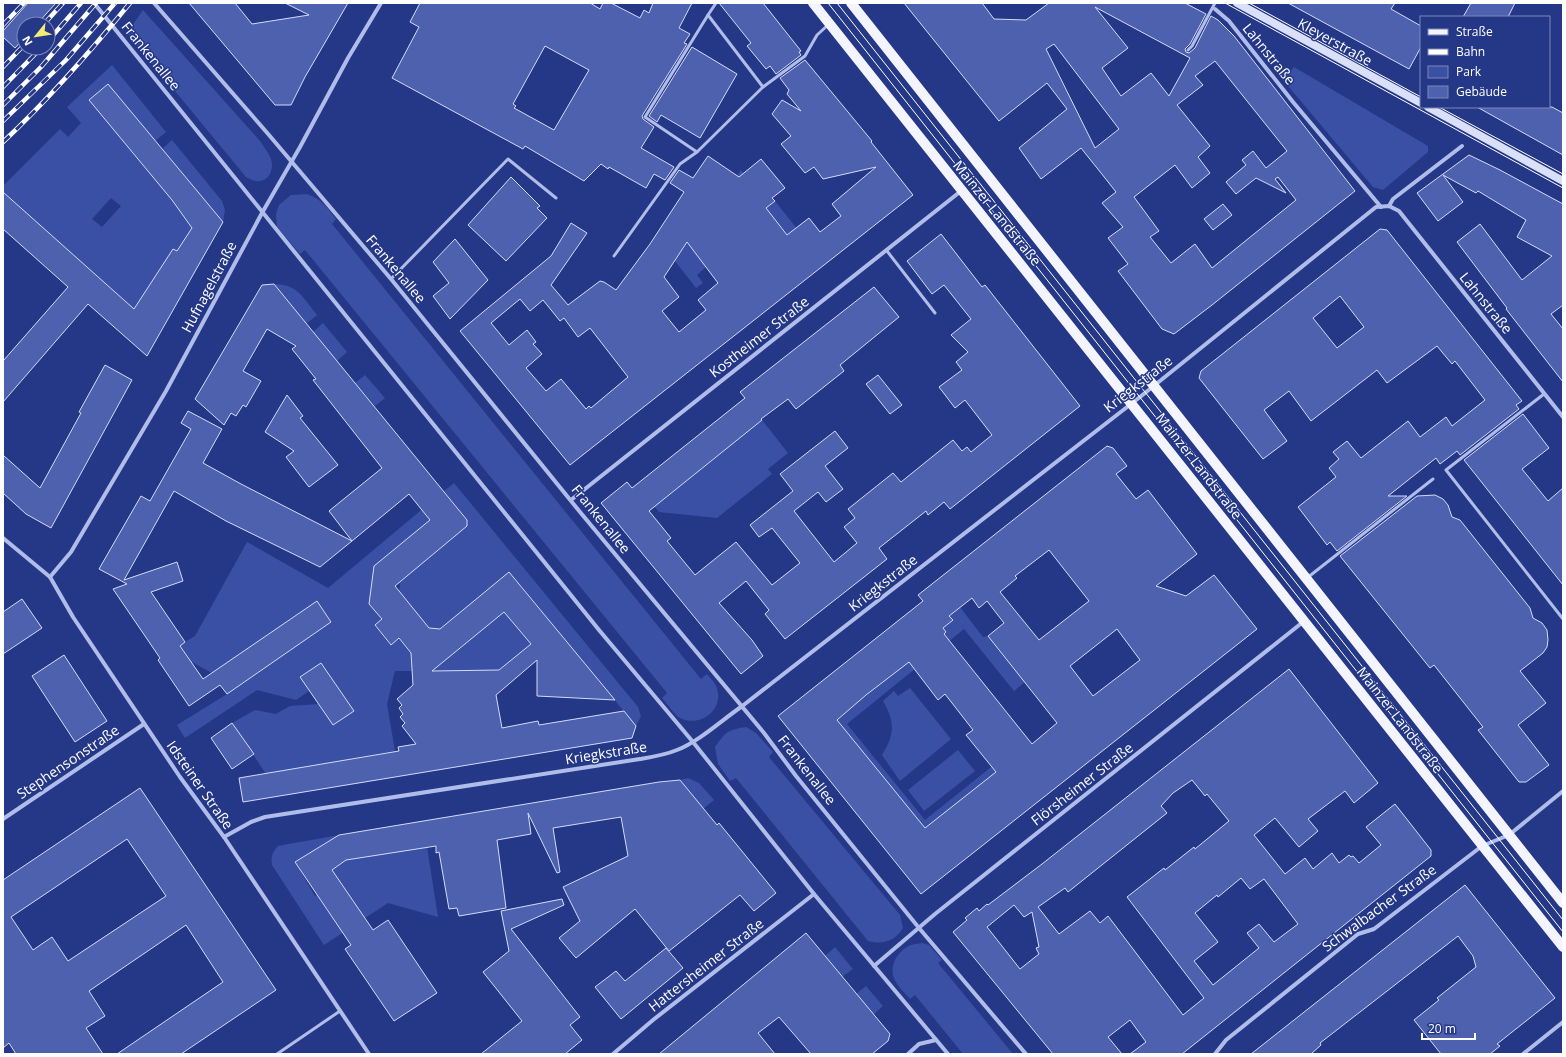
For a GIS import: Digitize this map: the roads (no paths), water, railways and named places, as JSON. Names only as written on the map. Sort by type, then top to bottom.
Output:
[{"type":"main road","name":"Mainzer Landstraße","points":[[812,3],[1563,947]]},
{"type":"main road","name":"Mainzer Landstraße","points":[[851,3],[1563,904]]},
{"type":"street","name":"Frankenallee","points":[[94,3],[599,630],[693,742],[814,894],[948,1054]]},
{"type":"street","name":"Frankenallee","points":[[154,3],[269,135],[391,279],[741,707],[764,733],[796,776],[919,928],[1026,1054]]},
{"type":"street","name":"Hufnagelstraße","points":[[50,576],[71,552],[162,397],[262,212],[348,58],[381,3]]},
{"type":"street","name":"Kleyerstraße","points":[[1237,3],[1420,102]]},
{"type":"street","name":"Lahnstraße","points":[[1215,8],[1229,21],[1381,207]]},
{"type":"street","points":[[1430,108],[1563,181]]},
{"type":"street","points":[[1388,206],[1393,199],[1462,146]]},
{"type":"street","name":"Kostheimer Straße","points":[[571,500],[961,191]]},
{"type":"street","name":"Kriegkstraße","points":[[224,837],[251,822],[265,817],[663,755],[678,750],[693,742],[741,707],[1132,404],[1376,207],[1388,206]]},
{"type":"street","name":"Lahnstraße","points":[[1388,206],[1399,211],[1563,417]]},
{"type":"street","name":"Idsteiner Straße","points":[[3,538],[50,576],[73,617],[144,724],[180,777],[224,837],[370,1054]]},
{"type":"street","name":"Flörsheimer Straße","points":[[874,966],[919,928],[1304,621]]},
{"type":"street","name":"Stephensonstraße","points":[[3,819],[144,724]]},
{"type":"street","name":"Schwalbacher Straße","points":[[1215,1054],[1226,1040],[1358,934],[1374,929],[1482,846],[1509,835],[1563,791]]},
{"type":"street","name":"Hattersheimer Straße","points":[[613,1054],[653,1020],[814,894]]},
{"type":"street","points":[[1523,1054],[1563,1022]]},
{"type":"street","points":[[908,1054],[919,1044],[936,1040]]},
{"type":"lane","points":[[697,152],[645,117],[716,3]]},
{"type":"lane","points":[[1188,50],[1192,46],[1215,3]]},
{"type":"lane","points":[[708,15],[763,87]]},
{"type":"lane","points":[[614,256],[680,164],[697,152],[763,87],[805,56],[817,35],[829,24]]},
{"type":"lane","points":[[391,279],[508,159],[556,198]]},
{"type":"lane","points":[[887,250],[935,313]]},
{"type":"lane","points":[[1544,394],[1446,470],[1563,619]]},
{"type":"lane","points":[[1306,579],[1433,479]]},
{"type":"lane","points":[[277,1054],[340,1011]]},
{"type":"tram line","points":[[828,3],[1563,932]]},
{"type":"tram line","points":[[837,3],[1563,920]]},
{"type":"tram line","points":[[1225,3],[1563,188]]},
{"type":"tram line","points":[[1249,3],[1420,96]]},
{"type":"tram line","points":[[1441,108],[1563,174]]},
{"type":"railway","points":[[3,25],[24,3]]},
{"type":"railway","points":[[51,16],[63,3]]},
{"type":"railway","points":[[56,32],[81,3]]},
{"type":"railway","points":[[3,105],[41,67],[96,3]]},
{"type":"railway","points":[[3,121],[66,60],[115,3]]},
{"type":"railway","points":[[3,142],[69,75],[130,3]]},
{"type":"railway","points":[[3,67],[16,53]]},
{"type":"railway","points":[[3,87],[33,56]]}]
